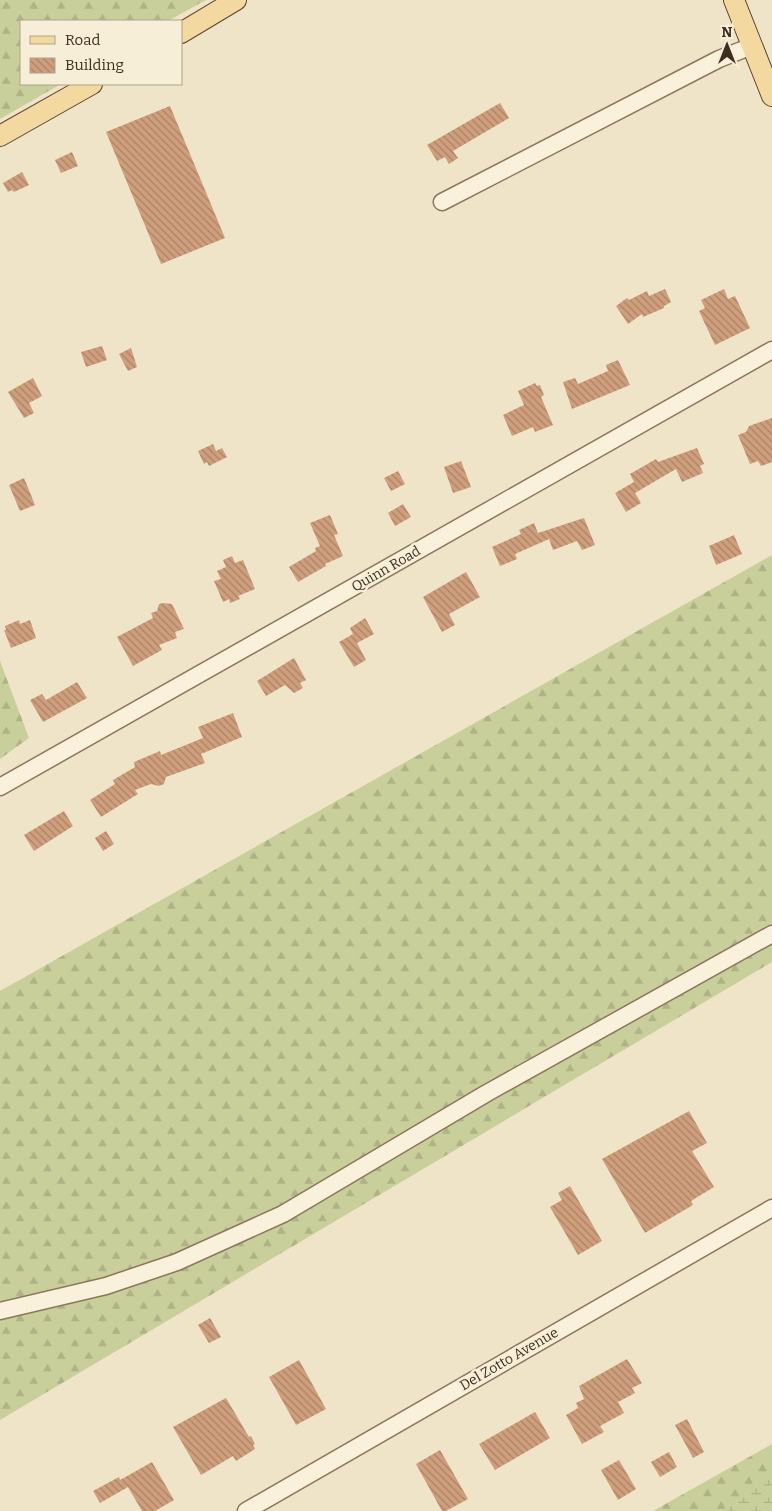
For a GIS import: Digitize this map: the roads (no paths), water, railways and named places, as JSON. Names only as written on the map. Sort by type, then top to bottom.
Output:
[{"type":"main road","points":[[182,32],[236,0]]},
{"type":"main road","points":[[734,0],[772,96]]},
{"type":"main road","points":[[0,136],[90,85]]},
{"type":"street","points":[[442,202],[719,59],[752,46]]},
{"type":"street","name":"Quinn Road","points":[[0,787],[772,350]]},
{"type":"street","points":[[0,1311],[106,1286],[178,1262],[283,1214],[487,1093],[772,934]]},
{"type":"street","name":"Del Zotto Avenue","points":[[246,1511],[772,1208]]}]
